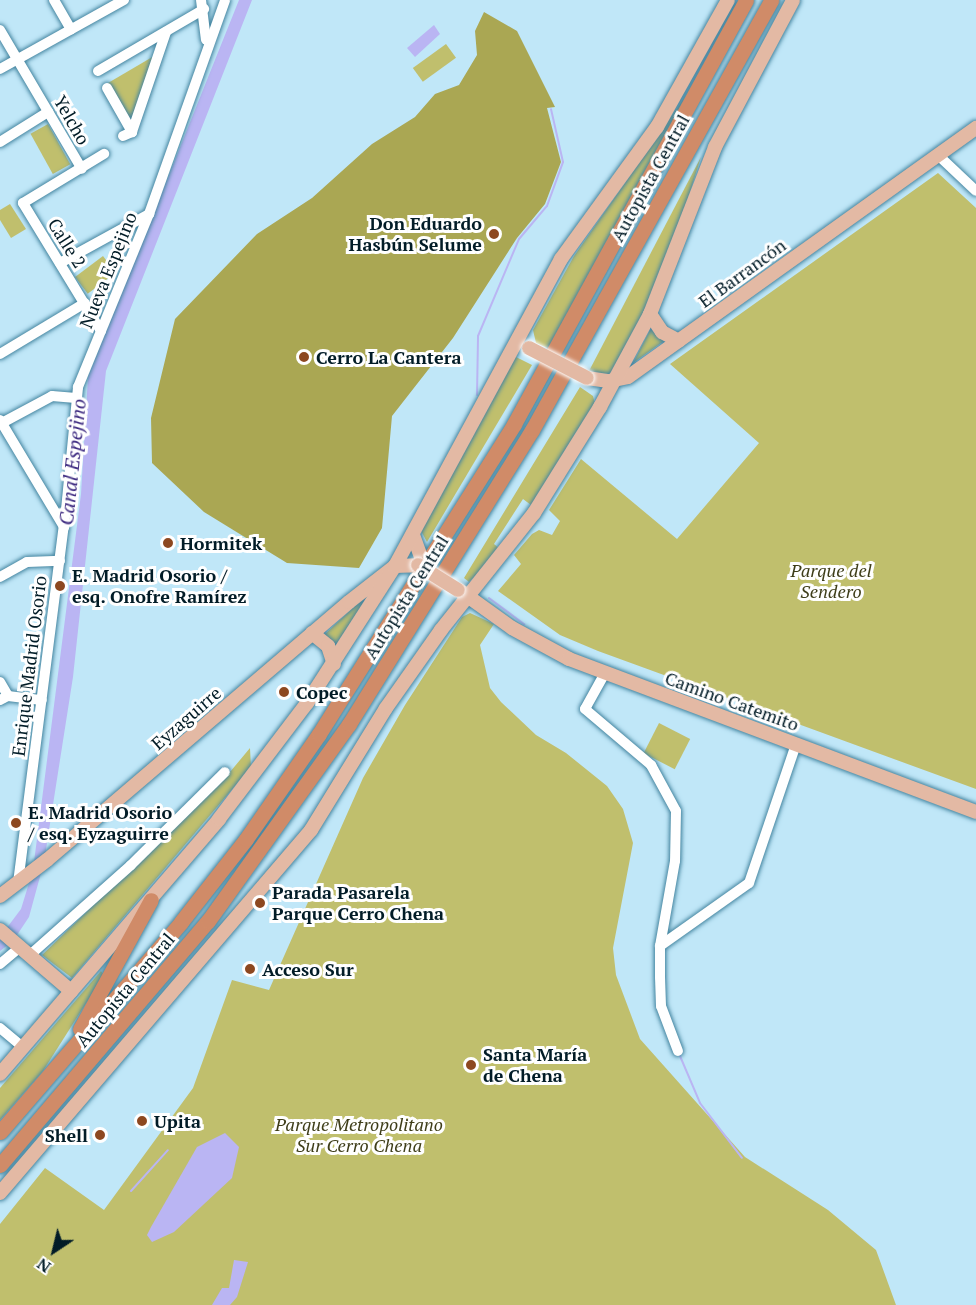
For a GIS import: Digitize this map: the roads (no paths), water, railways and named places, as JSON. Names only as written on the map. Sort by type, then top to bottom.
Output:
[{"type":"highway","name":"Autopista Central","points":[[0,1132],[215,879],[335,709],[514,424],[746,0]]},
{"type":"highway","name":"Autopista Central","points":[[0,1165],[208,921],[342,734],[515,458],[771,0]]},
{"type":"highway","points":[[52,1072],[92,1010],[151,900]]},
{"type":"main road","points":[[0,1074],[254,777],[334,664],[413,535],[574,238],[665,113],[728,0]]},
{"type":"main road","points":[[0,1193],[311,830],[386,708],[462,592],[478,580],[534,513],[616,380],[650,314],[706,168],[793,0]]},
{"type":"main road","name":"El Barrancón","points":[[516,342],[593,382],[628,377],[976,128]]},
{"type":"main road","points":[[650,314],[662,332],[679,341]]},
{"type":"main road","points":[[593,382],[600,407]]},
{"type":"main road","points":[[349,602],[428,507]]},
{"type":"main road","points":[[395,566],[422,564],[413,535]]},
{"type":"main road","name":"Camino Catemito","points":[[422,564],[483,608],[548,649],[605,673],[976,812]]},
{"type":"main road","name":"Eyzaguirre","points":[[0,896],[47,860],[312,633],[395,566]]},
{"type":"main road","points":[[478,580],[477,594],[483,608]]},
{"type":"main road","points":[[312,633],[328,646],[334,664]]},
{"type":"main road","points":[[0,930],[71,991]]},
{"type":"street","points":[[54,0],[71,29]]},
{"type":"street","points":[[0,69],[121,1]]},
{"type":"street","points":[[98,71],[166,32],[202,5],[221,3]]},
{"type":"street","name":"Nueva Espejino","points":[[60,561],[76,398],[149,214],[221,3]]},
{"type":"street","points":[[202,5],[204,52]]},
{"type":"street","name":"Yelcho","points":[[0,30],[82,169],[23,203]]},
{"type":"street","points":[[107,88],[128,134],[166,32]]},
{"type":"street","points":[[0,142],[48,112]]},
{"type":"street","points":[[82,169],[104,154]]},
{"type":"street","points":[[938,155],[976,191]]},
{"type":"street","name":"Calle 2","points":[[23,203],[102,331]]},
{"type":"street","points":[[60,263],[149,214]]},
{"type":"street","points":[[0,354],[85,303]]},
{"type":"street","points":[[64,527],[1,422],[52,396],[76,398]]},
{"type":"street","points":[[55,512],[67,490]]},
{"type":"street","points":[[0,577],[27,562],[60,561]]},
{"type":"street","name":"Enrique Madrid Osorio","points":[[22,879],[60,561]]},
{"type":"street","points":[[605,673],[585,709],[651,765],[676,811],[675,861],[660,946],[661,1006],[678,1051]]},
{"type":"street","points":[[0,682],[4,698],[42,700]]},
{"type":"street","points":[[660,946],[749,882],[796,744]]},
{"type":"street","points":[[0,964],[130,865],[225,772]]},
{"type":"street","points":[[0,1028],[23,1047]]},
{"type":"waterway","name":"Canal Espejino","points":[[477,395],[478,336],[519,239],[547,206],[563,162],[551,109]]},
{"type":"waterway","points":[[489,598],[524,624]]},
{"type":"waterway","name":"Canal Espejino","points":[[680,1056],[700,1103],[742,1158]]},
{"type":"waterway","points":[[131,1191],[168,1150]]},
{"type":"place","name":"Don Eduardo Hasbún Selume","points":[[494,234]]},
{"type":"place","name":"Cerro La Cantera","points":[[304,357]]},
{"type":"place","name":"Hormitek","points":[[168,543]]},
{"type":"place","name":"E. Madrid Osorio / esq. Onofre Ramírez","points":[[60,586]]},
{"type":"place","name":"Copec","points":[[284,692]]},
{"type":"place","name":"E. Madrid Osorio / esq. Eyzaguirre","points":[[16,823]]},
{"type":"place","name":"Parada Pasarela Parque Cerro Chena","points":[[260,903]]},
{"type":"place","name":"Acceso Sur","points":[[250,969]]},
{"type":"place","name":"Santa María de Chena","points":[[471,1065]]},
{"type":"place","name":"Upita","points":[[142,1121]]},
{"type":"place","name":"Shell","points":[[100,1135]]},
{"type":"park label","name":"Parque del Sendero","points":[[831,581]]},
{"type":"park label","name":"Parque Metropolitano Sur Cerro Chena","points":[[359,1135]]}]
